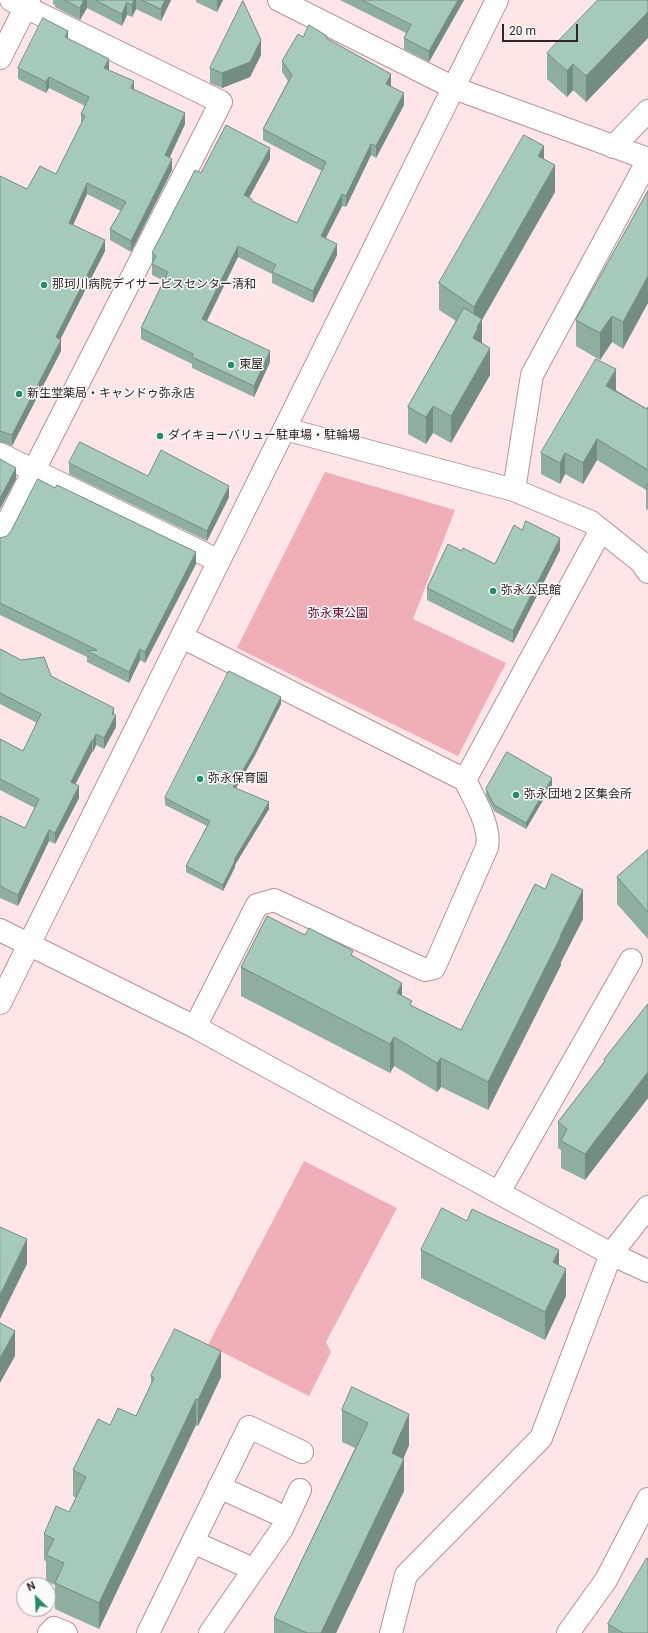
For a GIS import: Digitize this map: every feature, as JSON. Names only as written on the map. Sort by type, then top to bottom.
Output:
[{"type":"street","points":[[279,0],[454,88],[648,160],[532,374],[514,490]]},
{"type":"street","points":[[0,1003],[497,0]]},
{"type":"street","points":[[0,58],[22,2],[221,102],[0,537]]},
{"type":"street","points":[[613,147],[648,111]]},
{"type":"street","points":[[285,429],[514,490],[591,522],[646,562]]},
{"type":"street","points":[[0,454],[219,561]]},
{"type":"street","points":[[465,780],[601,530]]},
{"type":"street","points":[[182,637],[465,780],[487,829],[488,840],[487,847],[434,968],[425,970],[274,900],[257,904],[195,1027]]},
{"type":"street","points":[[0,930],[195,1027],[611,1254],[648,1271]]},
{"type":"street","points":[[499,1192],[631,960]]},
{"type":"street","points":[[391,1633],[406,1575],[541,1438],[611,1254],[648,1207]]},
{"type":"street","points":[[148,1633],[249,1427],[302,1452]]},
{"type":"street","points":[[219,1487],[274,1512]]},
{"type":"street","points":[[210,1633],[282,1529],[300,1490]]},
{"type":"street","points":[[568,1633],[606,1580],[648,1499]]},
{"type":"street","points":[[193,1542],[244,1565]]},
{"type":"street","points":[[49,1633],[54,1628],[66,1633]]},
{"type":"green space","name":"弥永東公園","points":[[325,472],[455,510],[413,619],[506,663],[458,756],[237,648]]},
{"type":"green space","points":[[304,1161],[397,1208],[326,1342],[331,1352],[309,1396],[208,1345]]},
{"type":"building","points":[[65,0],[84,0],[80,8]]},
{"type":"building","points":[[96,0],[134,0],[132,5],[127,2],[122,14]]},
{"type":"building","points":[[142,0],[165,0],[161,9]]},
{"type":"building","points":[[362,0],[458,0],[429,51],[404,38],[411,25]]},
{"type":"building","points":[[598,0],[648,0],[648,12],[586,76],[573,64],[567,71],[547,53]]},
{"type":"building","points":[[243,1],[261,40],[250,62],[222,73],[210,68]]},
{"type":"building","points":[[43,18],[68,31],[65,37],[109,59],[104,68],[134,81],[131,88],[185,113],[165,155],[172,159],[131,241],[110,229],[126,202],[87,183],[69,223],[105,240],[56,337],[61,340],[12,435],[0,431],[0,176],[27,189],[40,166],[56,174],[85,116],[81,114],[89,97],[49,77],[46,82],[18,68]]},
{"type":"building","points":[[309,25],[327,36],[326,38],[391,74],[386,84],[404,93],[376,146],[371,144],[346,196],[342,194],[321,236],[337,244],[313,291],[272,272],[276,265],[238,246],[202,319],[270,351],[254,386],[192,357],[193,354],[141,328],[168,272],[152,264],[156,256],[152,253],[195,170],[201,173],[226,125],[270,148],[244,195],[252,199],[252,201],[297,223],[326,162],[263,129],[292,75],[282,61],[298,34],[303,37]]},
{"type":"building","points":[[524,135],[544,146],[538,156],[555,165],[474,307],[439,283]]},
{"type":"building","points":[[648,191],[648,276],[623,322],[612,316],[600,333],[576,320]]},
{"type":"building","points":[[464,308],[482,319],[473,338],[490,348],[451,416],[433,406],[426,417],[408,407]]},
{"type":"building","points":[[596,359],[616,369],[606,386],[647,409],[648,407],[648,470],[597,439],[583,463],[565,453],[560,463],[541,453]]},
{"type":"building","points":[[80,442],[148,476],[161,450],[229,486],[207,531],[69,463]]},
{"type":"building","points":[[0,459],[16,468],[0,498]]},
{"type":"building","points":[[38,479],[55,488],[57,485],[196,552],[145,652],[140,649],[129,672],[87,651],[97,650],[0,603],[0,538],[7,536],[11,531]]},
{"type":"building","name":"弥永公民館","points":[[526,521],[560,538],[513,631],[427,588],[448,544],[462,551],[463,548],[495,564],[514,525],[522,530]]},
{"type":"building","points":[[0,649],[21,660],[44,657],[51,676],[114,708],[112,714],[116,715],[104,738],[96,734],[93,741],[92,740],[71,782],[79,786],[55,833],[49,830],[18,895],[0,886],[0,816],[25,828],[39,799],[0,779],[0,739],[23,751],[41,714],[0,693]]},
{"type":"building","points":[[229,671],[281,697],[254,751],[233,787],[269,802],[234,860],[235,861],[223,885],[186,866],[210,821],[165,798]]},
{"type":"building","name":"弥永団地２区集会所","points":[[507,752],[552,778],[526,823],[494,805],[486,789]]},
{"type":"building","points":[[648,850],[648,912],[617,877]]},
{"type":"building","points":[[552,874],[583,890],[488,1082],[441,1058],[437,1063],[394,1037],[390,1044],[241,967],[267,916],[305,935],[309,928],[353,951],[351,955],[402,983],[397,993],[412,1001],[410,1005],[461,1030],[535,884],[545,889]]},
{"type":"building","points":[[648,1004],[648,1072],[585,1154],[561,1141],[567,1129],[558,1122]]},
{"type":"building","points":[[442,1208],[467,1221],[472,1209],[559,1250],[553,1262],[566,1269],[545,1312],[421,1250]]},
{"type":"building","points":[[0,1227],[27,1239],[0,1295]]},
{"type":"building","points":[[0,1323],[15,1331],[0,1358]]},
{"type":"building","points":[[175,1329],[221,1351],[198,1400],[196,1399],[99,1603],[56,1583],[64,1563],[46,1555],[54,1539],[44,1534],[56,1506],[69,1512],[86,1477],[73,1470],[98,1419],[110,1425],[118,1408],[136,1416],[154,1378],[151,1376]]},
{"type":"building","points":[[352,1387],[409,1414],[392,1453],[404,1459],[321,1633],[307,1633],[274,1618],[368,1423],[342,1410]]},
{"type":"building","points":[[647,1558],[648,1633],[623,1633],[608,1624]]},
{"type":"place","name":"那珂川病院デイサービスセンター清和","points":[[44,285]]},
{"type":"place","name":"東屋","points":[[231,365]]},
{"type":"place","name":"新生堂薬局・キャンドゥ弥永店","points":[[19,394]]},
{"type":"place","name":"ダイキョーバリュー駐車場・駐輪場","points":[[160,436]]},
{"type":"place","name":"弥永公民館","points":[[493,591]]},
{"type":"place","name":"弥永保育園","points":[[200,779]]},
{"type":"place","name":"弥永団地２区集会所","points":[[516,795]]}]
